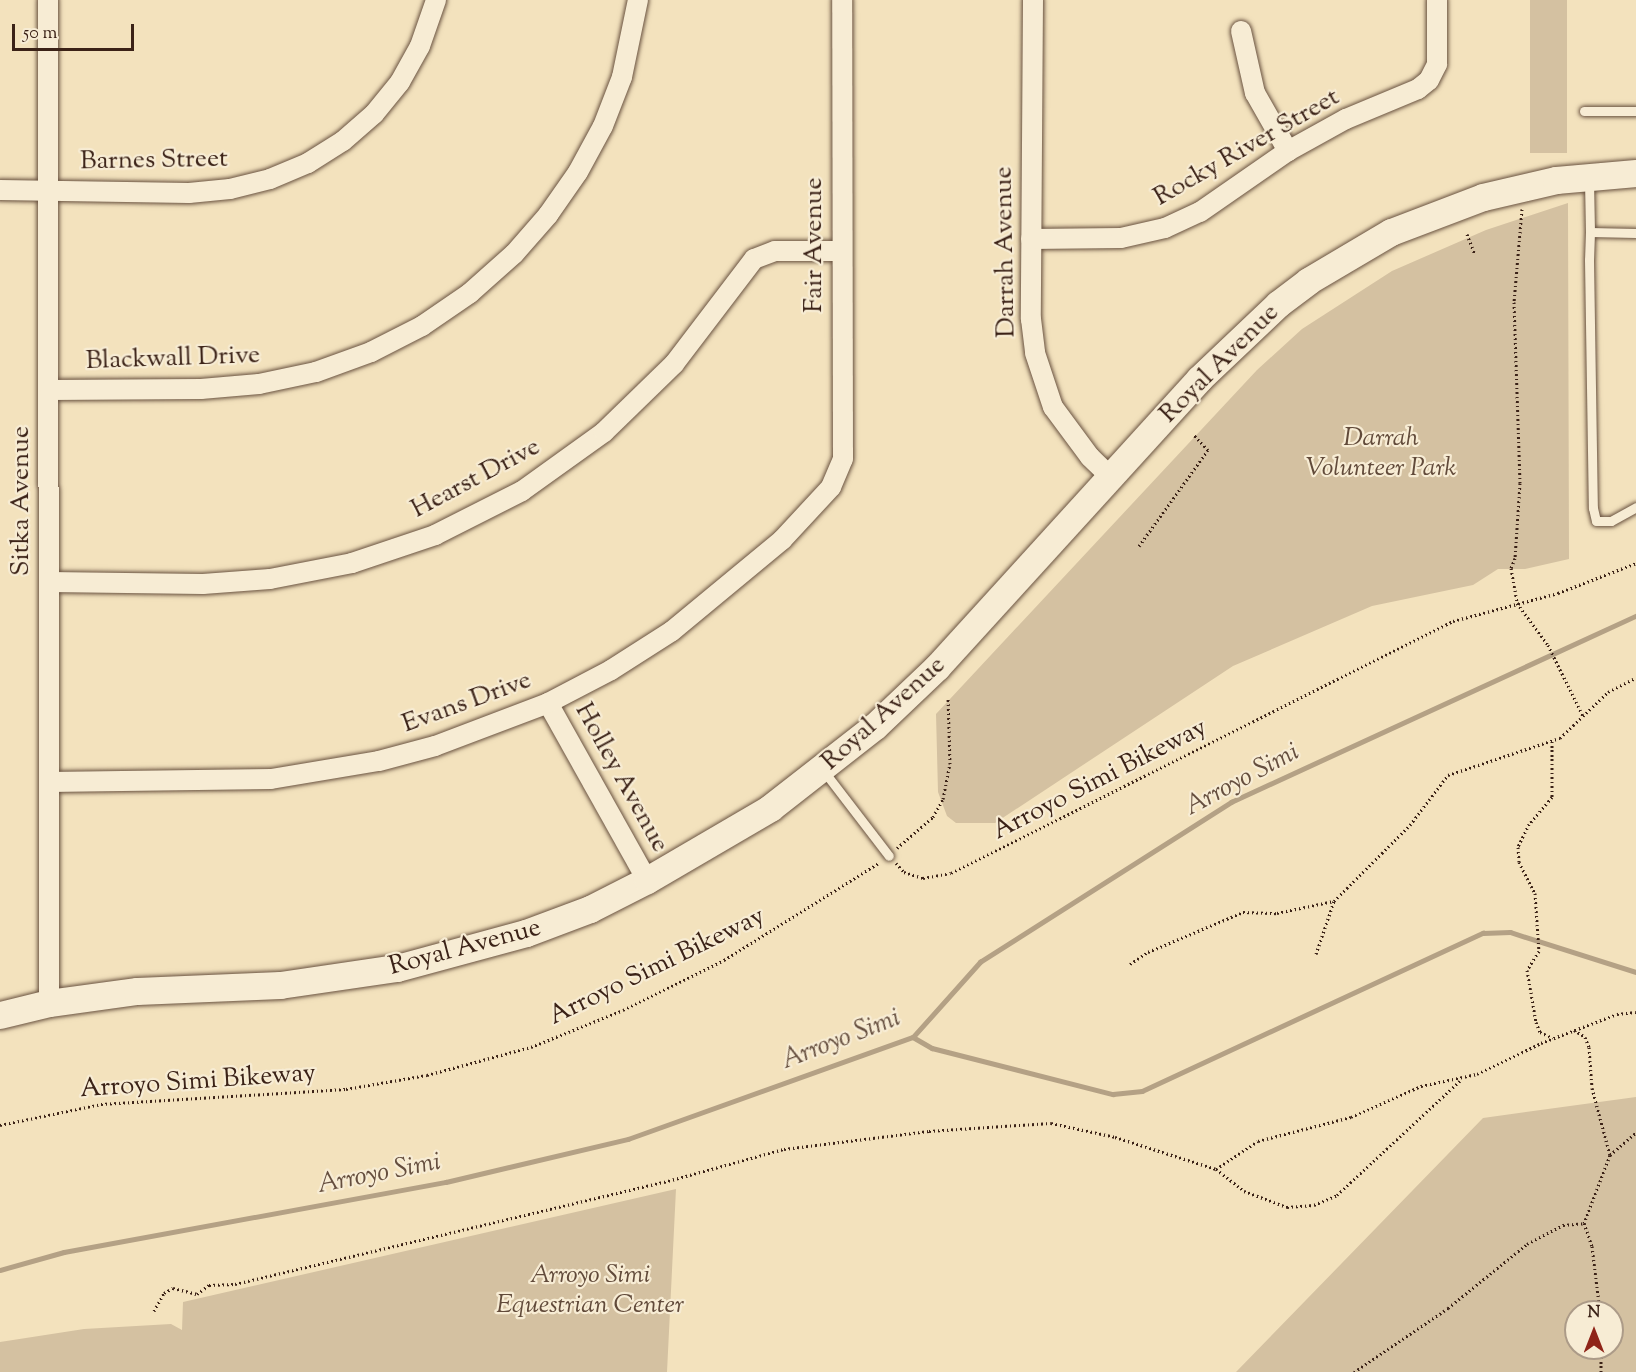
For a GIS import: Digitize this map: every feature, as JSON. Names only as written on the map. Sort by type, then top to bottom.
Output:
[{"type":"main road","name":"Royal Avenue","points":[[0,1015],[49,1003],[137,991],[280,986],[397,968],[526,933],[590,909],[647,880],[770,808],[823,770],[937,668],[1112,478],[1199,379],[1278,304],[1308,281],[1391,232],[1441,211],[1521,186],[1588,175],[1636,173]]},
{"type":"street","name":"Sitka Avenue","points":[[48,0],[49,1003]]},
{"type":"street","name":"Barnes Street","points":[[0,190],[189,192],[230,189],[270,179],[308,163],[366,121],[400,82],[420,46],[436,0]]},
{"type":"street","name":"Blackwall Drive","points":[[50,390],[201,389],[259,384],[327,368],[371,352],[422,326],[470,293],[513,254],[548,215],[578,172],[603,126],[622,77],[638,0]]},
{"type":"street","name":"Fair Avenue","points":[[831,487],[843,459],[842,0]]},
{"type":"street","name":"Darrah Avenue","points":[[1033,0],[1031,319],[1042,381],[1063,420],[1090,457],[1112,478]]},
{"type":"street","name":"Rocky River Street","points":[[1031,239],[1121,238],[1165,228],[1200,212],[1288,151],[1346,119],[1418,89],[1429,80],[1437,64],[1437,0]]},
{"type":"street","points":[[1241,31],[1256,93],[1288,151]]},
{"type":"street","name":"Hearst Drive","points":[[49,582],[203,584],[270,579],[352,563],[435,535],[522,491],[604,432],[674,364],[754,259],[775,251],[842,251]]},
{"type":"street","name":"Evans Drive","points":[[49,782],[222,783],[323,772],[435,746],[548,703],[672,631],[782,540],[831,487]]},
{"type":"street","name":"Holley Avenue","points":[[548,703],[647,880]]},
{"type":"lane","points":[[1584,111],[1636,111]]},
{"type":"lane","points":[[1588,175],[1593,508],[1596,521],[1611,521],[1636,507]]},
{"type":"lane","points":[[1590,232],[1636,233]]},
{"type":"lane","points":[[823,770],[889,856]]},
{"type":"path","points":[[1521,186],[1522,240],[1514,302],[1520,483],[1515,558],[1511,568],[1517,603],[1548,645],[1583,716]]},
{"type":"path","points":[[1467,234],[1475,255]]},
{"type":"path","points":[[1139,546],[1208,450],[1193,434]]},
{"type":"path","name":"Arroyo Simi Bikeway","points":[[0,1125],[101,1104],[346,1089],[427,1075],[531,1047],[623,1010],[724,960],[889,856],[904,872],[913,875],[936,877],[951,873],[1453,621],[1557,593],[1636,563]]},
{"type":"path","points":[[1316,954],[1334,901],[1410,825],[1448,776],[1560,738],[1608,692],[1636,678]]},
{"type":"path","points":[[889,856],[933,817],[944,799],[950,764],[948,698]]},
{"type":"path","points":[[1552,741],[1552,797],[1529,824],[1518,847],[1519,862],[1535,893],[1539,951],[1527,970],[1536,1022],[1540,1032],[1554,1038]]},
{"type":"path","points":[[1130,964],[1148,952],[1243,912],[1277,913],[1334,901]]},
{"type":"path","points":[[1216,1169],[1258,1141],[1351,1117],[1420,1086],[1463,1077],[1574,1030],[1617,1014],[1636,1012]]},
{"type":"path","points":[[1574,1030],[1585,1037],[1589,1047],[1592,1088],[1610,1155]]},
{"type":"path","points":[[154,1311],[164,1293],[173,1288],[197,1294],[209,1285],[235,1284],[652,1185],[784,1149],[929,1131],[1051,1123],[1123,1140],[1216,1169],[1244,1191],[1287,1207],[1314,1205],[1337,1195],[1463,1077]]},
{"type":"path","points":[[1599,1300],[1592,1246],[1584,1223],[1610,1155],[1636,1132]]},
{"type":"path","points":[[1354,1372],[1448,1308],[1527,1244],[1563,1225],[1584,1223]]},
{"type":"green space","points":[[1530,0],[1567,0],[1567,153],[1530,153]]},
{"type":"green space","name":"Darrah Volunteer Park","points":[[1568,203],[1569,559],[1525,569],[1498,569],[1473,585],[1372,606],[1233,666],[995,823],[956,823],[947,816],[938,792],[936,714],[1257,370],[1302,329],[1392,271],[1486,230]]},
{"type":"green space","points":[[1636,1097],[1636,1372],[1236,1372],[1483,1118]]},
{"type":"green space","name":"Arroyo Simi Equestrian Center","points":[[676,1189],[667,1372],[0,1372],[0,1342],[84,1329],[171,1324],[182,1330],[183,1302]]},
{"type":"waterway","name":"Arroyo Simi","points":[[0,1270],[64,1252],[446,1182],[628,1139],[913,1037],[980,962],[1231,802],[1636,616]]},
{"type":"waterway","points":[[913,1037],[932,1048],[1113,1094],[1142,1091],[1483,933],[1510,932],[1636,972]]}]
